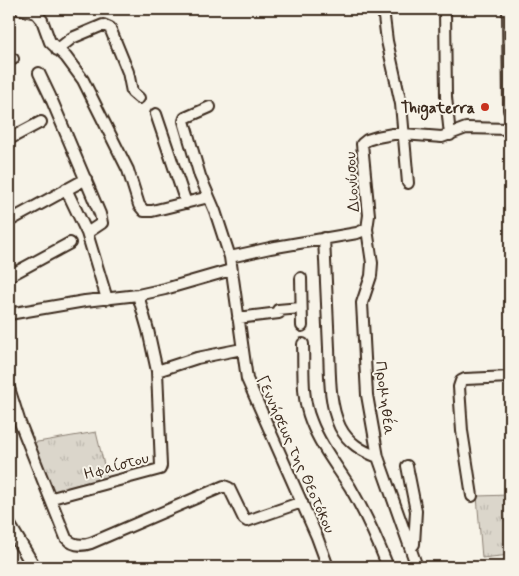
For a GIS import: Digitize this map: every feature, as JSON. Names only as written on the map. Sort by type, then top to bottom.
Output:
[{"type":"main road","points":[[509,9],[510,110]]},
{"type":"main road","points":[[9,525],[34,567]]},
{"type":"street","points":[[19,9],[36,13],[42,20],[50,42],[66,57],[83,80],[128,170],[139,204],[144,211],[152,211],[209,198]]},
{"type":"street","points":[[383,9],[401,104],[408,182]]},
{"type":"street","points":[[445,9],[446,96],[450,135]]},
{"type":"street","points":[[57,50],[72,38],[103,25],[110,28],[128,72],[132,92],[139,98]]},
{"type":"street","points":[[39,73],[86,179],[102,223],[87,234]]},
{"type":"street","name":"Γεννήσεως της Θεοτόκου","points":[[210,107],[185,118],[184,121],[200,176],[230,257],[247,379],[302,502],[328,567]]},
{"type":"street","points":[[156,114],[186,203]]},
{"type":"street","points":[[9,139],[41,122]]},
{"type":"street","name":"Διονύσου","points":[[230,257],[357,233],[367,229],[369,215],[362,144],[377,137],[403,134],[435,138],[450,135],[466,128],[510,129]]},
{"type":"street","points":[[9,221],[86,179]]},
{"type":"street","points":[[66,189],[87,234],[107,298]]},
{"type":"street","name":"Προμηθέα","points":[[367,229],[372,263],[371,276],[362,303],[367,395],[378,457],[417,567]]},
{"type":"street","points":[[324,238],[330,376],[336,414],[340,427],[348,439],[365,452],[378,457]]},
{"type":"street","points":[[9,276],[70,243]]},
{"type":"street","points":[[9,314],[165,289],[231,270]]},
{"type":"street","points":[[301,278],[302,326]]},
{"type":"street","name":"Ηφαίστου","points":[[52,498],[160,469],[158,370],[138,294]]},
{"type":"street","points":[[238,318],[278,313],[278,310],[301,308]]},
{"type":"street","points":[[303,344],[304,395],[310,420],[325,451],[368,520],[388,567]]},
{"type":"street","points":[[158,370],[197,358],[242,349]]},
{"type":"street","points":[[472,496],[462,430],[459,387],[465,379],[510,376]]},
{"type":"street","points":[[9,388],[20,422],[52,498],[66,538],[72,544],[91,543],[224,486],[229,488],[244,519],[247,521],[302,502]]},
{"type":"street","points":[[407,466],[416,511],[414,544],[411,548]]},
{"type":"green space","points":[[96,432],[107,477],[54,492],[32,443]]},
{"type":"green space","points":[[510,495],[510,555],[482,558],[477,496]]},
{"type":"place","name":"Thigaterra","points":[[485,107]]}]
